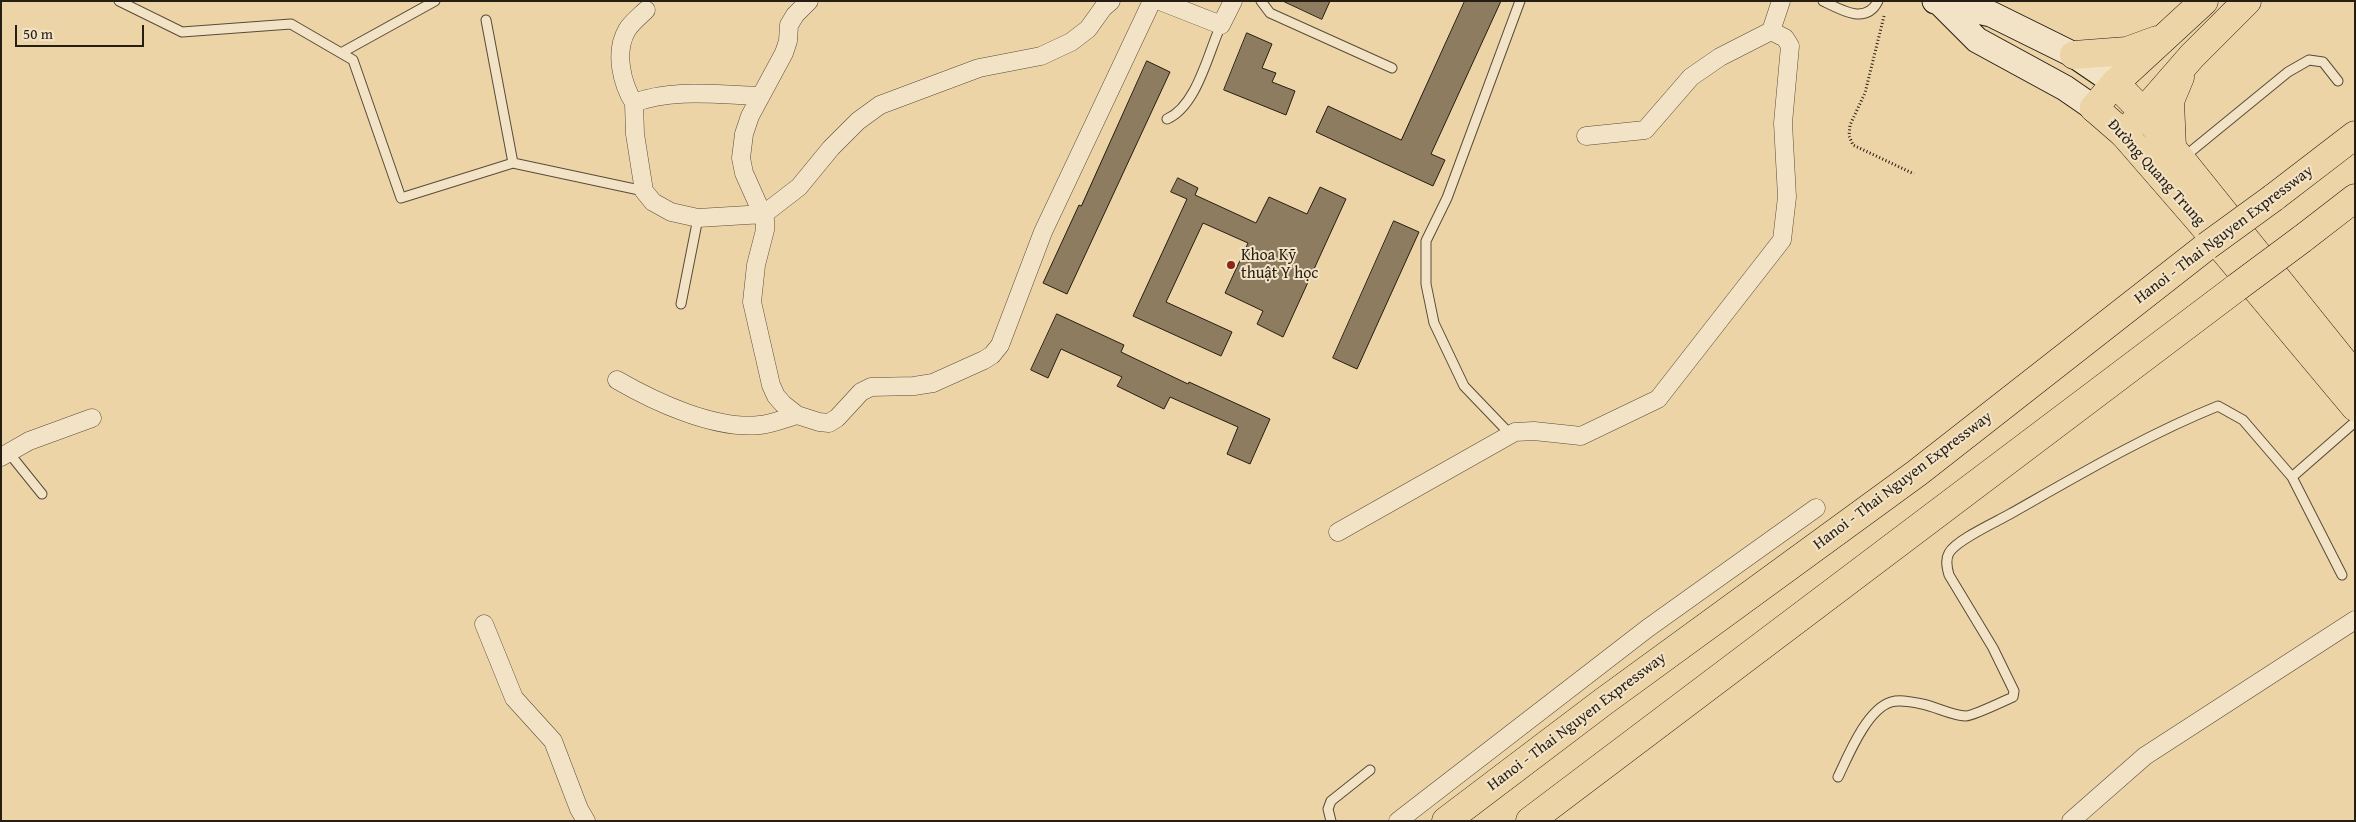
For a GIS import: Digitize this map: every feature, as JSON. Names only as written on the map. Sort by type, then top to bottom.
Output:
[{"type":"main road","points":[[2094,108],[2115,83],[2204,1]]},
{"type":"main road","points":[[2124,134],[2192,56],[2247,1]]},
{"type":"main road","name":"Đường Quang Trung","points":[[1938,3],[1991,14],[2074,55],[2115,83],[2144,112],[2176,154],[2350,366]]},
{"type":"main road","name":"Đường Quang Trung","points":[[1938,3],[1977,40],[2065,88],[2094,108],[2124,134],[2210,233],[2355,407]]},
{"type":"main road","points":[[2074,55],[2127,50],[2168,36]]},
{"type":"main road","points":[[2176,154],[2170,100],[2174,87],[2192,56]]},
{"type":"main road","name":"Hanoi - Thai Nguyen Expressway","points":[[1446,821],[1603,702],[1917,473],[2207,246],[2355,135]]},
{"type":"main road","points":[[1530,821],[2355,198]]},
{"type":"street","points":[[809,1],[789,24],[788,41],[784,53],[750,116],[744,134],[741,158],[744,173],[764,214],[765,230],[756,265],[752,302],[776,396],[798,415],[819,422],[828,422],[837,418],[862,392],[871,387],[914,386],[932,382],[992,355],[1004,337],[1014,304],[1043,232],[1152,1]]},
{"type":"street","points":[[646,10],[627,30],[623,41],[621,58],[622,74],[634,103],[635,134],[644,191],[653,202],[671,212],[698,218],[764,214],[800,187],[831,148],[858,121],[880,105],[979,68],[1042,56],[1071,42],[1088,29],[1103,8],[1111,1]]},
{"type":"street","points":[[1160,1],[1221,25],[1233,1]]},
{"type":"street","points":[[1586,136],[1645,130],[1691,77],[1720,57],[1771,31],[1781,1]]},
{"type":"street","points":[[1338,532],[1510,434],[1534,431],[1582,436],[1658,399],[1782,240],[1787,197],[1784,123],[1790,46],[1785,38],[1771,31]]},
{"type":"street","points":[[634,103],[673,95],[760,96]]},
{"type":"street","points":[[617,380],[687,414],[727,423],[760,426],[798,415]]},
{"type":"street","points":[[5,455],[29,442],[92,418]]},
{"type":"street","points":[[1398,821],[1648,628],[1816,508]]},
{"type":"street","points":[[2071,821],[2145,756],[2355,620]]},
{"type":"street","points":[[484,624],[514,698],[553,742],[579,809],[586,821]]},
{"type":"lane","points":[[119,1],[182,32],[291,24],[353,60],[401,198],[513,163],[644,191]]},
{"type":"lane","points":[[342,54],[435,1]]},
{"type":"lane","points":[[1261,1],[1270,13],[1392,68]]},
{"type":"lane","points":[[1510,434],[1464,386],[1434,323],[1426,284],[1426,240],[1447,198],[1520,1]]},
{"type":"lane","points":[[1823,1],[1853,14],[1865,15],[1873,10],[1878,1]]},
{"type":"lane","points":[[486,20],[513,163]]},
{"type":"lane","points":[[1167,119],[1178,114],[1192,97],[1221,25]]},
{"type":"lane","points":[[2176,154],[2281,77],[2309,60],[2323,62],[2338,81]]},
{"type":"lane","points":[[681,304],[698,218]]},
{"type":"lane","points":[[1838,777],[1852,747],[1872,716],[1889,702],[1905,700],[1925,704],[1946,713],[1968,716],[2013,697],[2014,691],[1993,648],[1949,575],[1946,562],[1949,552],[1967,538],[2172,427],[2218,406],[2243,420],[2292,477],[2342,575]]},
{"type":"lane","points":[[2292,477],[2355,422]]},
{"type":"lane","points":[[5,455],[42,494]]},
{"type":"lane","points":[[1331,821],[1328,808],[1331,801],[1370,770]]},
{"type":"path","points":[[1887,9],[1876,44],[1865,93],[1850,125],[1849,136],[1853,145],[1914,174]]},
{"type":"building","points":[[1283,1],[1330,1],[1322,19]]},
{"type":"building","points":[[1465,1],[1501,1],[1431,154],[1445,160],[1433,186],[1316,132],[1328,106],[1401,140]]},
{"type":"building","points":[[1247,33],[1272,44],[1262,68],[1276,73],[1272,82],[1295,91],[1286,115],[1224,90]]},
{"type":"building","points":[[1147,61],[1170,72],[1067,294],[1043,283],[1079,205],[1081,206]]},
{"type":"building","points":[[1178,178],[1198,188],[1195,195],[1256,223],[1269,197],[1307,214],[1320,187],[1346,199],[1283,337],[1257,324],[1263,311],[1225,293],[1248,243],[1203,223],[1166,302],[1232,332],[1221,356],[1133,316],[1187,199],[1171,192]]},
{"type":"building","points":[[1394,221],[1419,232],[1357,369],[1333,358]]},
{"type":"building","points":[[1057,314],[1124,345],[1121,352],[1188,384],[1189,382],[1270,419],[1250,464],[1227,454],[1238,427],[1170,397],[1164,409],[1117,386],[1122,377],[1061,349],[1048,378],[1031,370]]},
{"type":"place","name":"Khoa Kỹ thuật Y học","points":[[1231,265]]}]
